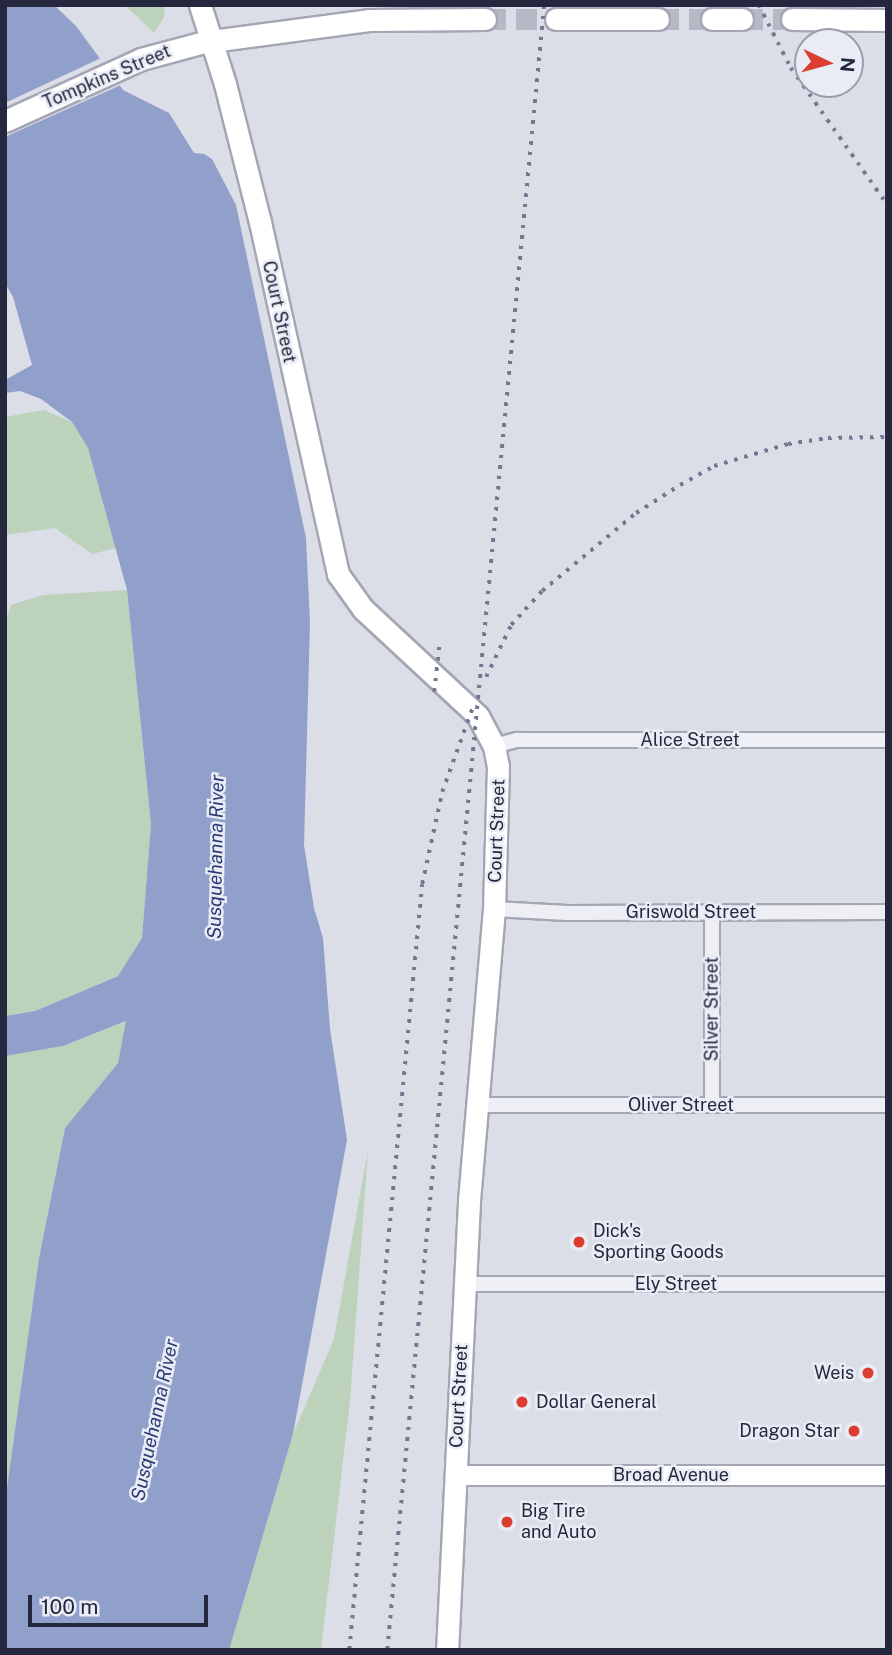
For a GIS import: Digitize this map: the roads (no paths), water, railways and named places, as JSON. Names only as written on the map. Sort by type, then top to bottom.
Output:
[{"type":"main road","name":"Court Street","points":[[200,5],[260,222],[338,574],[363,609],[465,702],[484,726],[494,746],[499,779],[494,909],[476,1105],[464,1284],[447,1650]]},
{"type":"main road","name":"Tompkins Street","points":[[5,121],[141,59],[212,41],[442,12],[485,19]]},
{"type":"main road","points":[[556,19],[658,19]]},
{"type":"main road","points":[[712,19],[742,19]]},
{"type":"main road","points":[[792,19],[887,20]]},
{"type":"main road","name":"Broad Avenue","points":[[455,1475],[887,1475]]},
{"type":"street","name":"Alice Street","points":[[494,746],[517,740],[887,740]]},
{"type":"street","name":"Griswold Street","points":[[494,909],[712,913],[887,912]]},
{"type":"street","name":"Silver Street","points":[[712,913],[712,1105]]},
{"type":"street","name":"Oliver Street","points":[[476,1105],[887,1105]]},
{"type":"street","name":"Ely Street","points":[[464,1284],[887,1284]]},
{"type":"water","name":"Susquehanna River","points":[[5,5],[54,5],[76,26],[123,90],[169,113],[194,153],[204,154],[212,159],[236,205],[306,538],[310,623],[304,845],[314,908],[323,938],[330,1029],[347,1140],[293,1434],[229,1650],[5,1650],[5,1502],[39,1258],[65,1128],[118,1063],[126,1021],[63,1046],[5,1056],[5,1016],[35,1011],[118,976],[142,938],[151,824],[127,590],[88,448],[72,422],[41,399],[20,391],[5,393],[5,380],[32,365],[13,297],[5,283]]},
{"type":"tunnel","points":[[485,19],[556,19]]},
{"type":"tunnel","points":[[658,19],[712,19]]},
{"type":"tunnel","points":[[742,19],[792,19]]},
{"type":"railway","points":[[387,1650],[544,5]]},
{"type":"railway","points":[[759,5],[791,68],[887,204]]},
{"type":"railway","points":[[486,677],[511,625],[542,591],[636,513],[680,485],[714,466],[788,444],[828,438],[887,437]]},
{"type":"railway","points":[[434,692],[439,647]]},
{"type":"railway","points":[[349,1650],[422,884],[442,792],[472,709]]},
{"type":"place","name":"Dick's Sporting Goods","points":[[579,1242]]},
{"type":"place","name":"Weis","points":[[868,1373]]},
{"type":"place","name":"Dollar General","points":[[522,1402]]},
{"type":"place","name":"Dragon Star","points":[[854,1431]]},
{"type":"place","name":"Big Tire and Auto","points":[[507,1522]]}]
